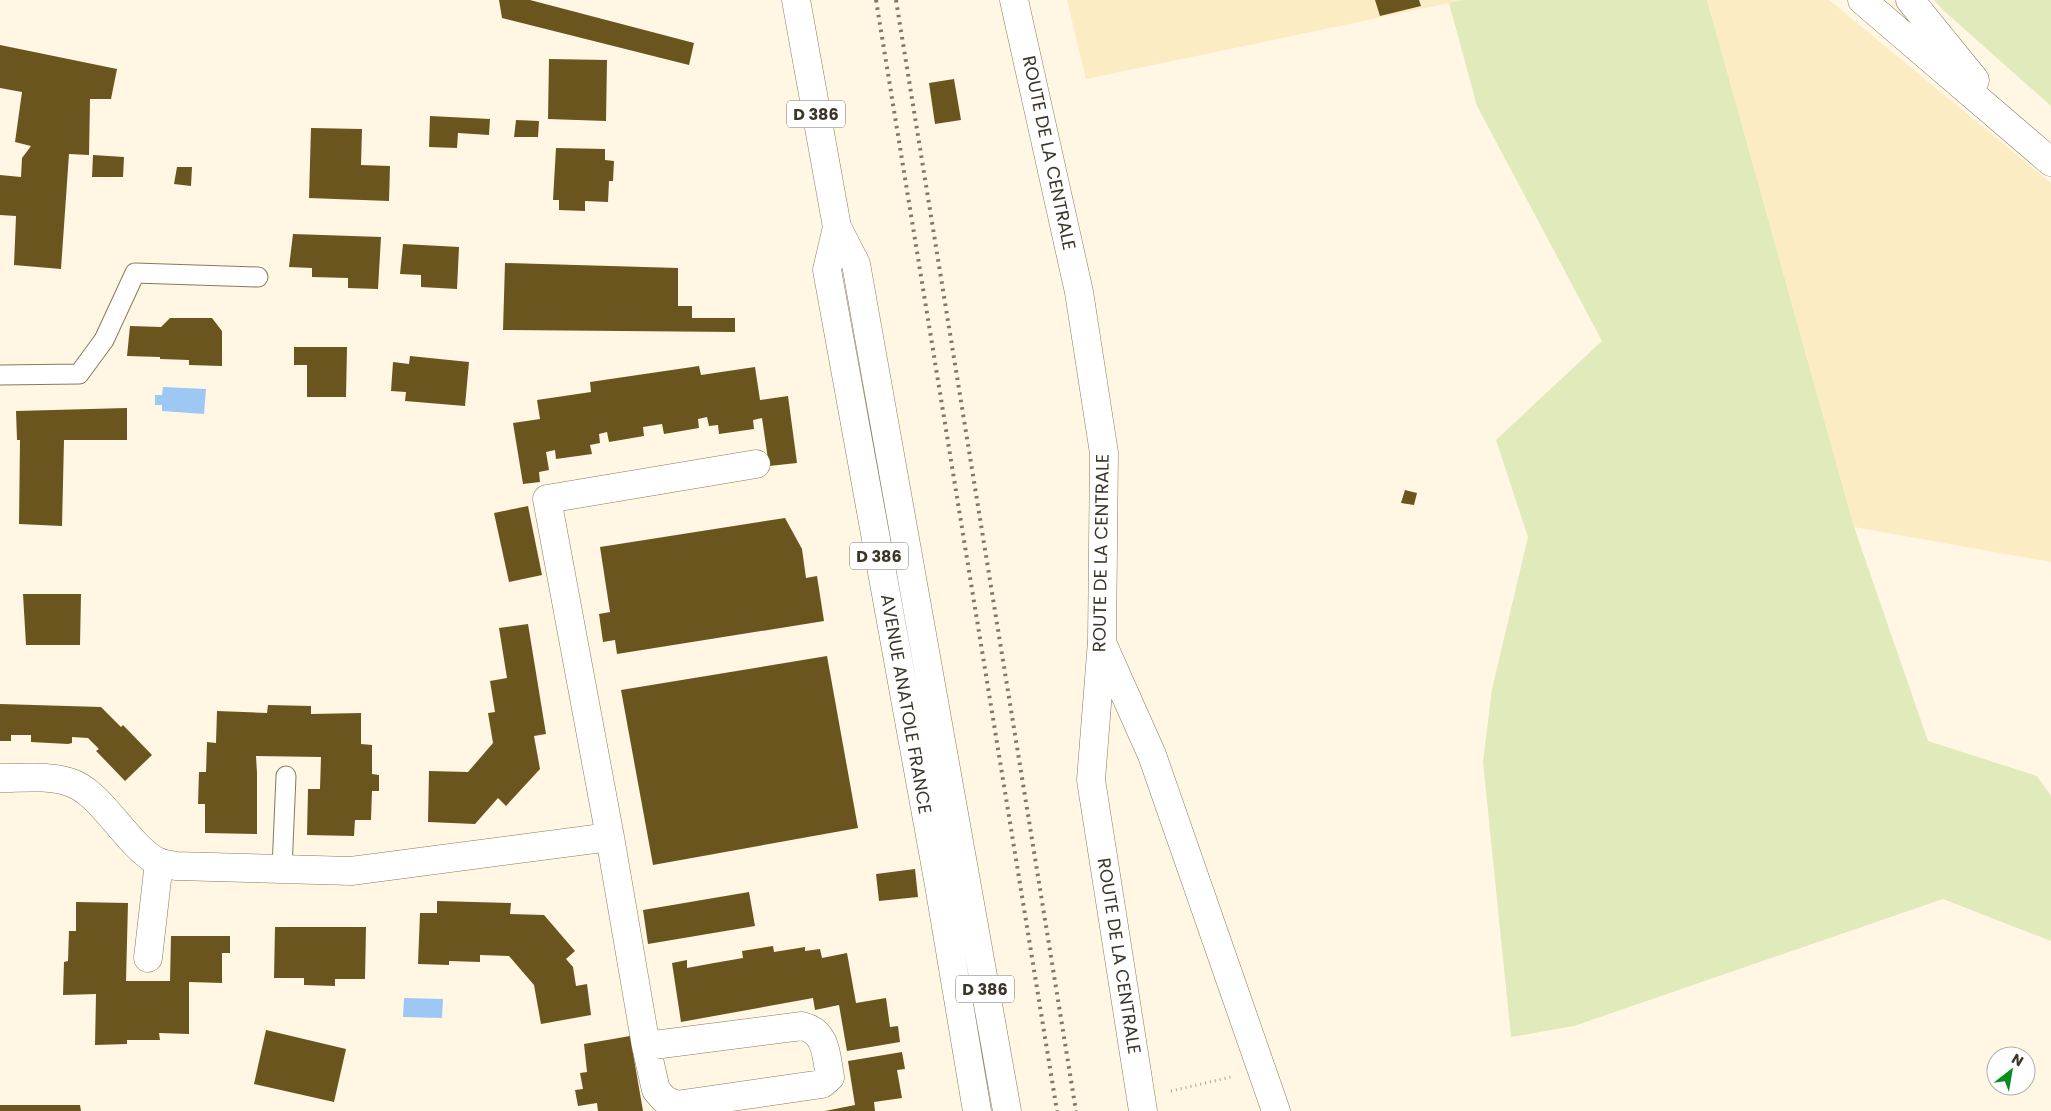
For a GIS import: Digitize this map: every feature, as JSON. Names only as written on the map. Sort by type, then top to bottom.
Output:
[{"type":"street","name":"AVENUE ANATOLE FRANCE","points":[[796,0],[836,227],[856,264],[1007,1111]]},
{"type":"street","name":"ROUTE DE LA CENTRALE","points":[[1014,0],[1079,292],[1104,453],[1102,641],[1091,780],[1143,1111]]},
{"type":"street","points":[[1862,0],[2051,162]]},
{"type":"street","points":[[1910,0],[2018,134]]},
{"type":"street","name":"AVENUE ANATOLE FRANCE","points":[[836,227],[827,270],[939,885],[977,1111]]},
{"type":"street","points":[[646,1046],[802,1026],[812,1028],[823,1040],[830,1077],[822,1084],[676,1105],[664,1100],[656,1090],[646,1046],[610,837],[547,499],[756,464]]},
{"type":"street","points":[[1102,641],[1152,756],[1276,1111]]},
{"type":"street","points":[[910,727],[937,724]]},
{"type":"street","points":[[0,778],[51,779],[70,782],[85,789],[144,852],[158,862],[176,866],[351,871],[610,837]]},
{"type":"street","points":[[148,958],[158,862]]},
{"type":"lane","points":[[0,375],[79,374],[104,340],[135,273],[258,276]]},
{"type":"lane","points":[[282,869],[286,776]]},
{"type":"path","points":[[1172,1097],[1171,1090],[1214,1082],[1261,1068]]},
{"type":"shaded area","points":[[1067,0],[1464,0],[1086,79]]},
{"type":"shaded area","points":[[1707,0],[1829,0],[2051,183],[2051,562],[1854,527]]},
{"type":"green space","points":[[1464,0],[1707,0],[1854,527],[1928,741],[2037,776],[2051,796],[2051,941],[1943,899],[1574,1026],[1511,1037],[1483,762],[1492,689],[1528,537],[1496,440],[1602,341],[1477,106],[1449,3]]},
{"type":"green space","points":[[1934,0],[2051,0],[2051,106],[1943,10]]},
{"type":"water","points":[[163,387],[206,389],[204,414],[162,411],[162,405],[155,405],[155,395],[162,395]]},
{"type":"water","points":[[404,998],[443,999],[442,1018],[403,1017]]},
{"type":"building","points":[[499,0],[530,0],[694,43],[689,65],[502,18]]},
{"type":"building","points":[[1375,0],[1419,0],[1421,6],[1380,16]]},
{"type":"building","points":[[0,45],[117,69],[111,99],[90,99],[89,155],[69,154],[61,269],[14,265],[16,216],[0,215],[0,175],[21,177],[22,158],[31,146],[15,142],[22,92],[0,88]]},
{"type":"building","points":[[549,59],[607,60],[606,121],[548,119]]},
{"type":"building","points":[[954,79],[961,120],[935,124],[929,83]]},
{"type":"building","points":[[430,116],[490,119],[489,135],[458,133],[457,148],[429,147]]},
{"type":"building","points":[[516,120],[539,121],[538,137],[514,137]]},
{"type":"building","points":[[311,128],[362,129],[361,165],[390,166],[389,201],[309,198]]},
{"type":"building","points":[[556,148],[605,149],[605,160],[614,161],[613,181],[609,181],[608,202],[585,201],[585,211],[559,210],[559,200],[553,200]]},
{"type":"building","points":[[93,155],[124,157],[123,177],[92,177]]},
{"type":"building","points":[[177,167],[192,167],[191,186],[174,184]]},
{"type":"building","points":[[293,234],[381,237],[378,289],[348,288],[348,278],[312,277],[312,268],[289,267]]},
{"type":"building","points":[[403,244],[459,247],[457,289],[421,287],[421,275],[400,274]]},
{"type":"building","points":[[505,263],[678,268],[678,306],[692,306],[692,318],[735,318],[735,332],[503,330]]},
{"type":"building","points":[[170,318],[212,318],[222,331],[222,366],[189,365],[189,360],[127,356],[130,326],[161,327]]},
{"type":"building","points":[[294,347],[347,347],[346,397],[307,397],[307,365],[294,365]]},
{"type":"building","points":[[410,356],[469,362],[465,406],[405,401],[406,392],[391,391],[393,362],[409,364]]},
{"type":"building","points":[[699,366],[701,375],[755,367],[760,400],[788,396],[797,463],[769,466],[762,418],[753,420],[754,429],[719,434],[718,425],[709,426],[707,417],[698,419],[699,428],[664,434],[662,424],[643,427],[644,436],[609,442],[607,432],[599,434],[600,443],[590,445],[592,454],[556,459],[555,450],[546,452],[549,470],[539,472],[540,482],[523,484],[513,423],[540,419],[537,400],[591,392],[590,382]]},
{"type":"building","points":[[127,408],[127,440],[64,440],[62,526],[19,524],[20,440],[17,440],[16,411]]},
{"type":"building","points":[[1405,490],[1417,493],[1414,505],[1401,503]]},
{"type":"building","points":[[528,506],[542,575],[509,582],[494,513]]},
{"type":"building","points":[[785,518],[802,549],[806,578],[817,576],[824,621],[617,654],[615,640],[603,642],[599,614],[610,612],[600,547]]},
{"type":"building","points":[[23,594],[81,594],[80,645],[26,645]]},
{"type":"building","points":[[528,624],[546,734],[534,736],[540,769],[506,806],[498,798],[475,824],[428,822],[429,771],[468,772],[493,743],[488,713],[495,712],[490,681],[507,678],[499,628]]},
{"type":"building","points":[[827,656],[858,828],[653,865],[621,690]]},
{"type":"building","points":[[0,704],[101,707],[121,727],[123,725],[152,755],[125,781],[96,751],[99,749],[88,738],[72,737],[72,743],[68,744],[31,742],[31,735],[11,735],[11,741],[0,741]]},
{"type":"building","points":[[268,705],[311,706],[311,714],[361,713],[361,744],[372,745],[372,774],[379,775],[379,791],[372,791],[371,820],[355,820],[354,836],[307,835],[308,789],[320,789],[321,757],[256,756],[257,834],[205,833],[205,804],[198,804],[199,772],[206,772],[207,742],[216,743],[217,711],[267,713]]},
{"type":"building","points":[[915,869],[918,897],[879,901],[876,874]]},
{"type":"building","points":[[749,892],[755,926],[648,944],[643,910]]},
{"type":"building","points":[[437,901],[511,903],[510,914],[544,915],[575,951],[566,959],[573,967],[576,986],[587,984],[591,1015],[541,1024],[534,985],[509,956],[480,955],[480,962],[449,961],[449,965],[418,964],[420,913],[437,913]]},
{"type":"building","points":[[76,902],[128,903],[126,981],[170,981],[171,936],[230,936],[230,953],[222,953],[222,983],[189,982],[189,1034],[159,1033],[160,1040],[127,1040],[127,1044],[95,1045],[96,994],[63,995],[64,962],[68,961],[69,931],[76,931]]},
{"type":"building","points":[[275,927],[366,927],[365,979],[335,979],[335,986],[304,985],[304,978],[274,978]]},
{"type":"building","points":[[773,946],[774,952],[805,947],[805,951],[820,949],[822,958],[847,953],[856,1003],[886,998],[890,1027],[898,1026],[900,1042],[847,1051],[839,1005],[815,1010],[813,998],[681,1022],[672,963],[687,960],[687,968],[743,958],[742,951]]},
{"type":"building","points":[[266,1030],[346,1049],[334,1102],[254,1084]]},
{"type":"building","points":[[630,1036],[643,1111],[598,1111],[597,1103],[578,1106],[575,1090],[583,1089],[580,1073],[587,1072],[584,1044]]},
{"type":"building","points":[[902,1052],[905,1069],[897,1070],[902,1098],[874,1102],[875,1111],[825,1111],[855,1105],[848,1061]]},
{"type":"building","points":[[0,1105],[80,1105],[81,1111],[0,1111]]},
{"type":"railway","points":[[876,0],[1057,1111]]},
{"type":"railway","points":[[896,0],[1076,1111]]}]
